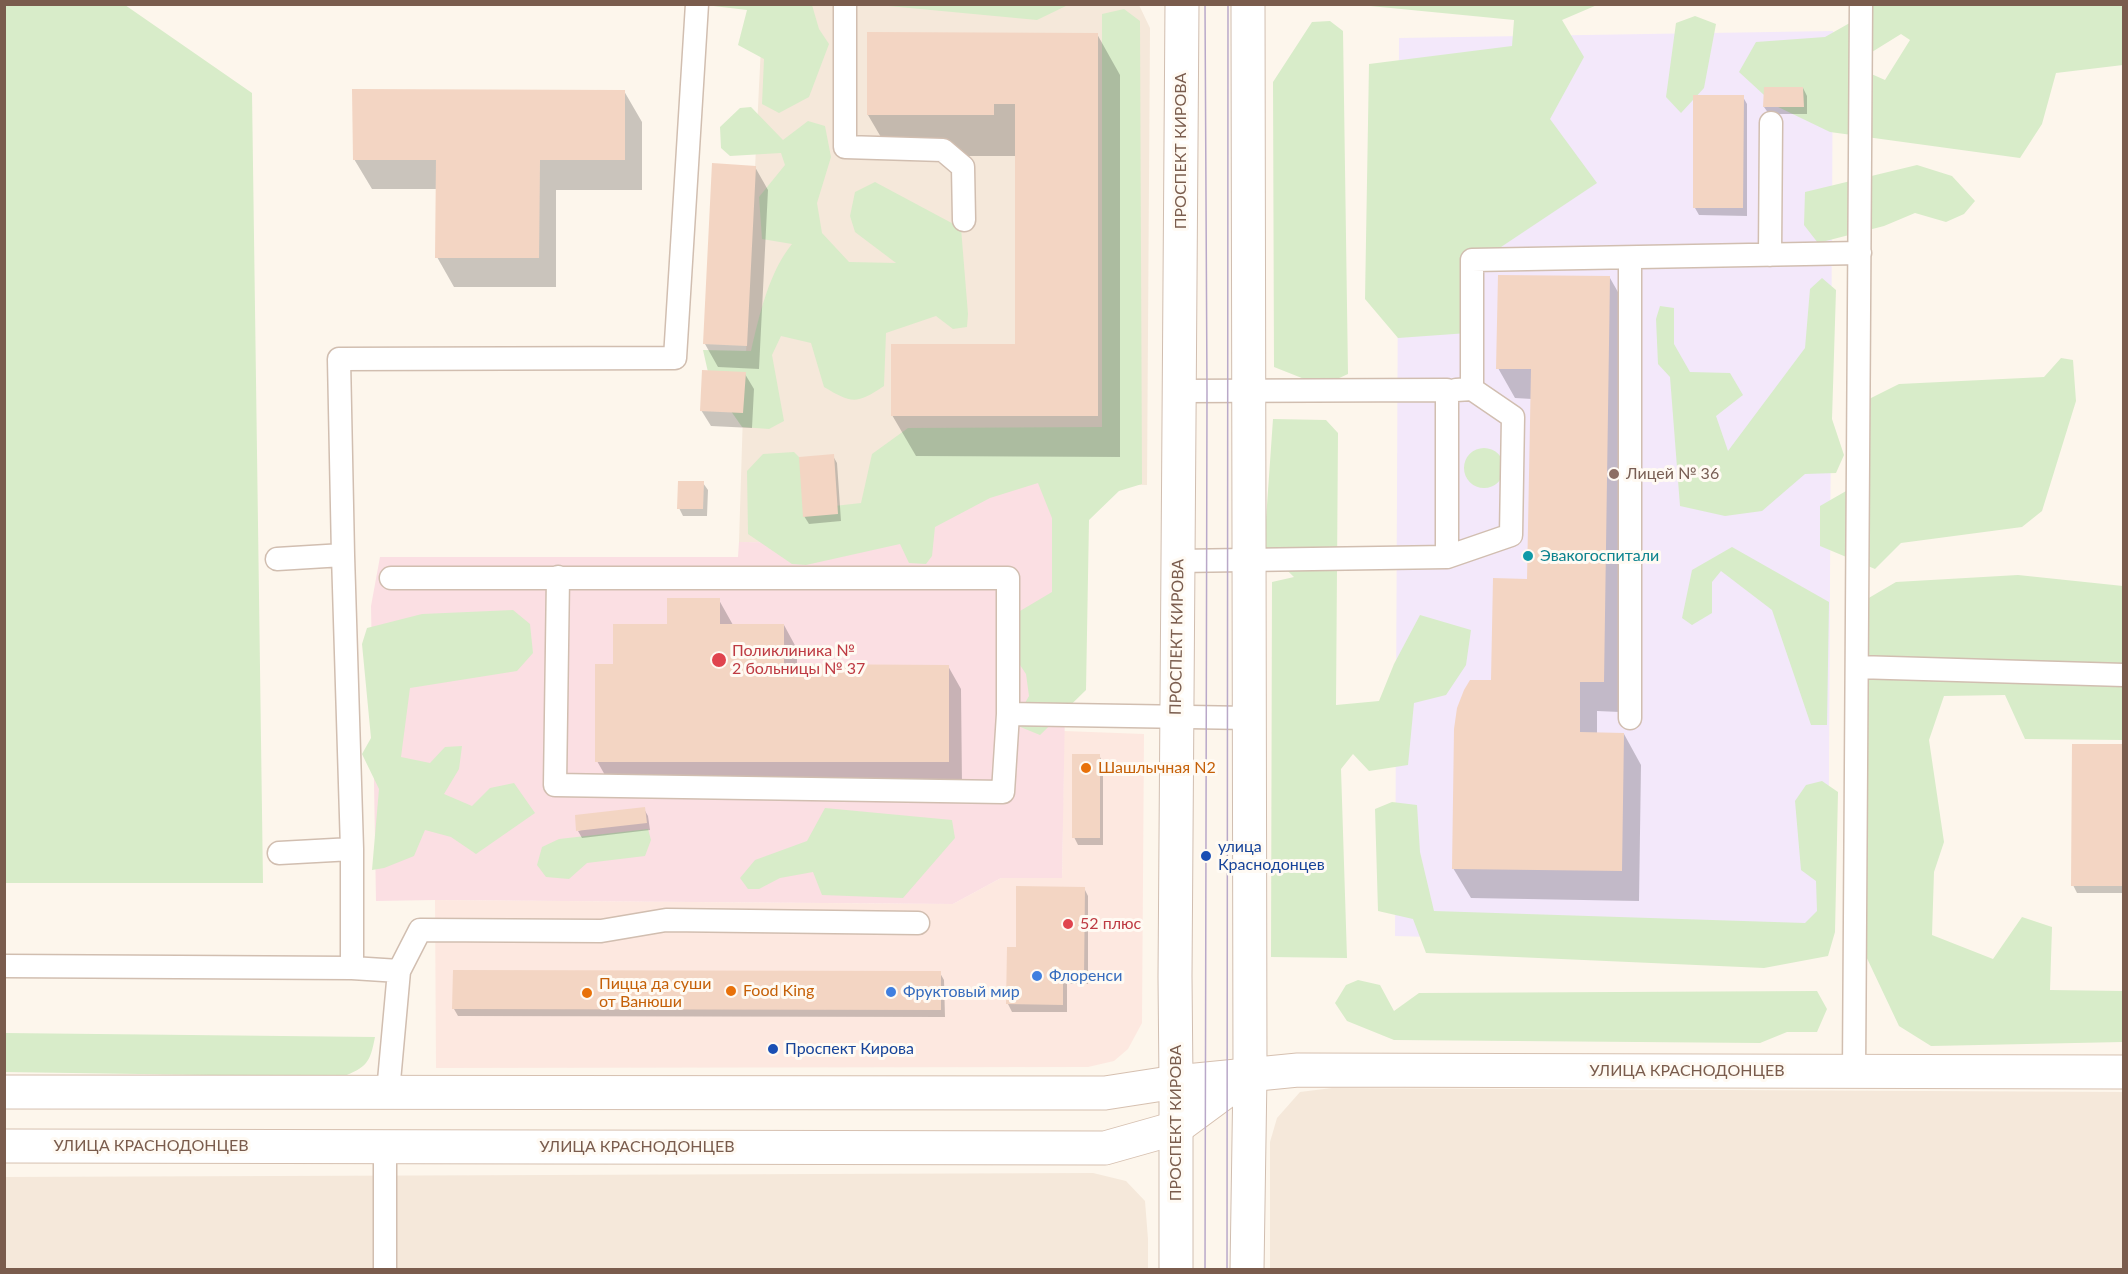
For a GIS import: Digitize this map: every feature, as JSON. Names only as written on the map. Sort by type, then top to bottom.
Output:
[{"type":"main road","name":"ПРОСПЕКТ КИРОВА","points":[[1176,1269],[1182,4]]},
{"type":"main road","points":[[1247,1269],[1250,1074],[1248,4]]},
{"type":"main road","name":"УЛИЦА КРАСНОДОНЦЕВ","points":[[4,1092],[1105,1093],[1176,1082],[1298,1070],[2124,1072]]},
{"type":"main road","name":"УЛИЦА КРАСНОДОНЦЕВ","points":[[4,1146],[1105,1148],[1176,1128],[1250,1074]]},
{"type":"lane","points":[[352,968],[352,849],[339,359],[675,358],[697,4]]},
{"type":"lane","points":[[845,4],[844,147],[943,150],[963,167],[964,220]]},
{"type":"lane","points":[[1854,1071],[1861,4]]},
{"type":"lane","points":[[1770,255],[1771,123]]},
{"type":"lane","points":[[1472,390],[1472,260],[1860,253]]},
{"type":"lane","points":[[1630,258],[1630,718]]},
{"type":"lane","points":[[1447,390],[1447,558]]},
{"type":"lane","points":[[1178,561],[1447,558],[1511,535],[1513,417],[1472,390],[1179,391]]},
{"type":"lane","points":[[277,559],[343,555]]},
{"type":"lane","points":[[391,578],[558,577],[1008,578],[1008,714],[1003,792],[555,785],[558,577]]},
{"type":"lane","points":[[1857,667],[2124,675]]},
{"type":"lane","points":[[1008,714],[1249,718]]},
{"type":"lane","points":[[279,853],[352,849]]},
{"type":"lane","points":[[388,1092],[399,971],[420,930],[601,931],[666,920],[918,922]]},
{"type":"lane","points":[[4,966],[352,968],[399,971]]},
{"type":"lane","points":[[386,1146],[386,1269]]},
{"type":"shaded area","points":[[763,5],[1139,5],[1150,28],[1147,485],[894,478],[893,543],[739,542]]},
{"type":"shaded area","name":"Лицей № 36","points":[[1833,31],[1828,948],[1395,936],[1399,38]]},
{"type":"shaded area","name":"Поликлиника № 2 больницы № 37","points":[[894,478],[1069,483],[1062,878],[1001,878],[953,904],[376,901],[371,606],[380,557],[738,557],[739,542],[892,543]]},
{"type":"shaded area","points":[[1064,731],[1144,734],[1142,1023],[1128,1049],[1114,1061],[1088,1067],[436,1068],[435,900],[953,904],[1001,878],[1062,878]]},
{"type":"shaded area","points":[[1332,1088],[2123,1092],[2123,1269],[1270,1269],[1270,1142],[1277,1118],[1300,1092]]},
{"type":"shaded area","points":[[1093,1173],[1126,1181],[1145,1201],[1148,1269],[5,1269],[4,1177]]},
{"type":"green space","points":[[5,4],[125,5],[252,93],[263,883],[5,883]]},
{"type":"green space","points":[[705,5],[812,5],[819,29],[829,44],[809,97],[779,113],[762,104],[764,59],[738,45],[747,10]]},
{"type":"green space","points":[[878,5],[1068,5],[1037,20]]},
{"type":"green space","points":[[1360,5],[1597,5],[1562,20],[1584,57],[1550,119],[1597,183],[1468,269],[1468,333],[1398,338],[1365,299],[1369,64],[1512,46],[1514,20]]},
{"type":"green space","points":[[1868,5],[2123,5],[2123,65],[2056,73],[2042,124],[2020,158],[1830,132],[1776,106],[1739,72],[1756,42],[1825,37],[1869,12]],"holes":[[[1901,34],[1910,40],[1885,80],[1851,65]]]},
{"type":"green space","points":[[1124,9],[1140,21],[1142,484],[1119,491],[1089,520],[1086,690],[1040,735],[1013,724],[1029,696],[1026,674],[1020,665],[1012,635],[1020,611],[1052,592],[1052,518],[1038,483],[990,498],[935,527],[932,556],[926,564],[909,563],[900,544],[806,565],[792,564],[748,534],[747,471],[763,454],[794,452],[804,462],[807,509],[861,503],[872,454],[908,428],[1102,427],[1102,14]]},
{"type":"green space","points":[[1695,16],[1716,24],[1704,88],[1681,113],[1666,97],[1676,23]]},
{"type":"green space","points":[[1330,21],[1343,31],[1348,374],[1322,386],[1274,367],[1273,82],[1312,22]]},
{"type":"green space","points":[[751,107],[783,140],[808,121],[825,126],[831,157],[817,203],[822,233],[849,262],[896,263],[855,232],[850,216],[855,192],[875,182],[961,228],[968,314],[967,327],[953,329],[936,316],[886,333],[884,386],[867,396],[854,400],[847,399],[824,387],[811,343],[781,336],[772,355],[784,421],[769,429],[742,427],[710,381],[703,350],[751,351],[761,309],[771,281],[792,244],[762,239],[759,197],[785,165],[781,153],[730,156],[721,148],[720,127],[740,108]]},
{"type":"green space","points":[[1917,165],[1952,176],[1975,201],[1964,214],[1946,222],[1915,213],[1884,226],[1818,243],[1804,225],[1805,192]]},
{"type":"green space","points":[[1822,278],[1836,290],[1832,419],[1844,455],[1836,473],[1805,474],[1762,511],[1725,516],[1680,506],[1670,377],[1658,364],[1656,319],[1660,306],[1674,308],[1674,344],[1690,372],[1730,373],[1743,395],[1716,416],[1728,451],[1805,348],[1810,289]]},
{"type":"green space","points":[[2061,358],[2073,360],[2076,401],[2042,511],[2022,527],[1901,543],[1875,569],[1820,546],[1820,506],[1867,479],[1869,399],[1899,384],[2044,377]]},
{"type":"green space","points":[[1273,419],[1326,420],[1338,433],[1336,705],[1379,701],[1394,664],[1420,615],[1471,630],[1466,665],[1446,695],[1414,703],[1408,765],[1369,771],[1353,754],[1341,769],[1347,958],[1271,957],[1272,582],[1294,577],[1264,548]]},
{"type":"green space","points":[[1484,448],[1498,454],[1504,468],[1498,482],[1484,488],[1470,482],[1464,468],[1470,454]]},
{"type":"green space","points":[[1732,547],[1829,602],[1827,725],[1811,725],[1772,610],[1721,571],[1712,582],[1712,613],[1692,625],[1682,618],[1692,570]]},
{"type":"green space","points":[[2018,575],[2123,586],[2123,740],[2025,739],[2005,695],[1944,696],[1929,740],[1944,842],[1934,872],[1932,935],[1993,959],[2022,917],[2052,927],[2050,990],[2123,991],[2123,1042],[1931,1046],[1899,1026],[1864,952],[1867,599],[1896,582]]},
{"type":"green space","points":[[513,610],[530,624],[533,653],[517,671],[410,688],[401,757],[430,763],[445,747],[462,746],[459,769],[444,794],[472,806],[490,788],[514,783],[535,813],[476,854],[451,837],[425,830],[414,856],[384,868],[372,870],[379,789],[362,754],[371,738],[362,644],[367,628],[422,614]]},
{"type":"green space","points":[[1822,781],[1838,792],[1835,932],[1828,956],[1764,968],[1426,953],[1413,919],[1378,911],[1375,809],[1392,802],[1417,805],[1420,852],[1434,911],[1805,923],[1817,911],[1816,881],[1801,870],[1795,801],[1806,785]]},
{"type":"green space","points":[[825,808],[952,820],[955,838],[903,898],[822,895],[813,872],[780,878],[759,889],[748,889],[740,878],[755,860],[807,841]]},
{"type":"green space","points":[[648,829],[651,840],[645,856],[587,863],[569,879],[546,877],[537,865],[542,847],[559,839]]},
{"type":"green space","points":[[1358,980],[1380,985],[1394,1011],[1419,993],[1817,991],[1827,1009],[1817,1032],[1787,1032],[1760,1043],[1394,1040],[1347,1021],[1335,1003],[1346,985]]},
{"type":"green space","points":[[5,1033],[375,1037],[366,1063],[342,1077],[5,1072]]},
{"type":"building","points":[[867,32],[1098,33],[1098,416],[891,416],[891,344],[1015,344],[1015,104],[994,104],[994,115],[867,115]]},
{"type":"building","points":[[1764,87],[1803,87],[1804,107],[1763,107]]},
{"type":"building","points":[[352,89],[625,90],[625,160],[540,160],[539,258],[435,258],[436,160],[353,160]]},
{"type":"building","points":[[1693,95],[1744,95],[1743,208],[1693,208]]},
{"type":"building","points":[[712,163],[756,166],[747,346],[703,344]]},
{"type":"building","points":[[1498,275],[1610,276],[1604,682],[1580,682],[1580,732],[1624,733],[1622,871],[1452,869],[1454,729],[1457,708],[1470,680],[1491,680],[1493,578],[1527,579],[1531,369],[1496,369]]},
{"type":"building","points":[[702,370],[746,372],[743,413],[700,411]]},
{"type":"building","points":[[834,454],[838,514],[803,517],[799,457]]},
{"type":"building","points":[[678,481],[704,481],[703,509],[677,509]]},
{"type":"building","points":[[667,598],[720,598],[720,624],[784,624],[784,664],[949,665],[949,762],[595,762],[595,664],[613,664],[613,624],[667,624]]},
{"type":"building","points":[[2072,744],[2124,744],[2124,886],[2071,886]]},
{"type":"building","points":[[1072,754],[1100,754],[1100,838],[1072,838]]},
{"type":"building","points":[[645,807],[647,823],[576,831],[575,815]]},
{"type":"building","points":[[1016,886],[1085,887],[1084,977],[1063,977],[1063,1005],[1006,1004],[1007,947],[1016,947]]},
{"type":"building","points":[[453,970],[941,971],[941,1010],[452,1009]]},
{"type":"tram line","points":[[1205,4],[1207,391],[1205,1270]]},
{"type":"tram line","points":[[1227,1270],[1228,4]]},
{"type":"place","name":"Лицей № 36","points":[[1614,474]]},
{"type":"place","name":"Эвакогоспитали","points":[[1528,556]]},
{"type":"place","name":"Поликлиника № 2 больницы № 37","points":[[719,660]]},
{"type":"place","name":"Шашлычная N2","points":[[1086,768]]},
{"type":"place","name":"улица Краснодонцев","points":[[1206,856]]},
{"type":"place","name":"52 плюс","points":[[1068,924]]},
{"type":"place","name":"Флоренси","points":[[1037,976]]},
{"type":"place","name":"Food King","points":[[731,991]]},
{"type":"place","name":"Фруктовый мир","points":[[891,992]]},
{"type":"place","name":"Пицца да суши от Ванюши","points":[[587,993]]},
{"type":"place","name":"Проспект Кирова","points":[[773,1049]]}]
